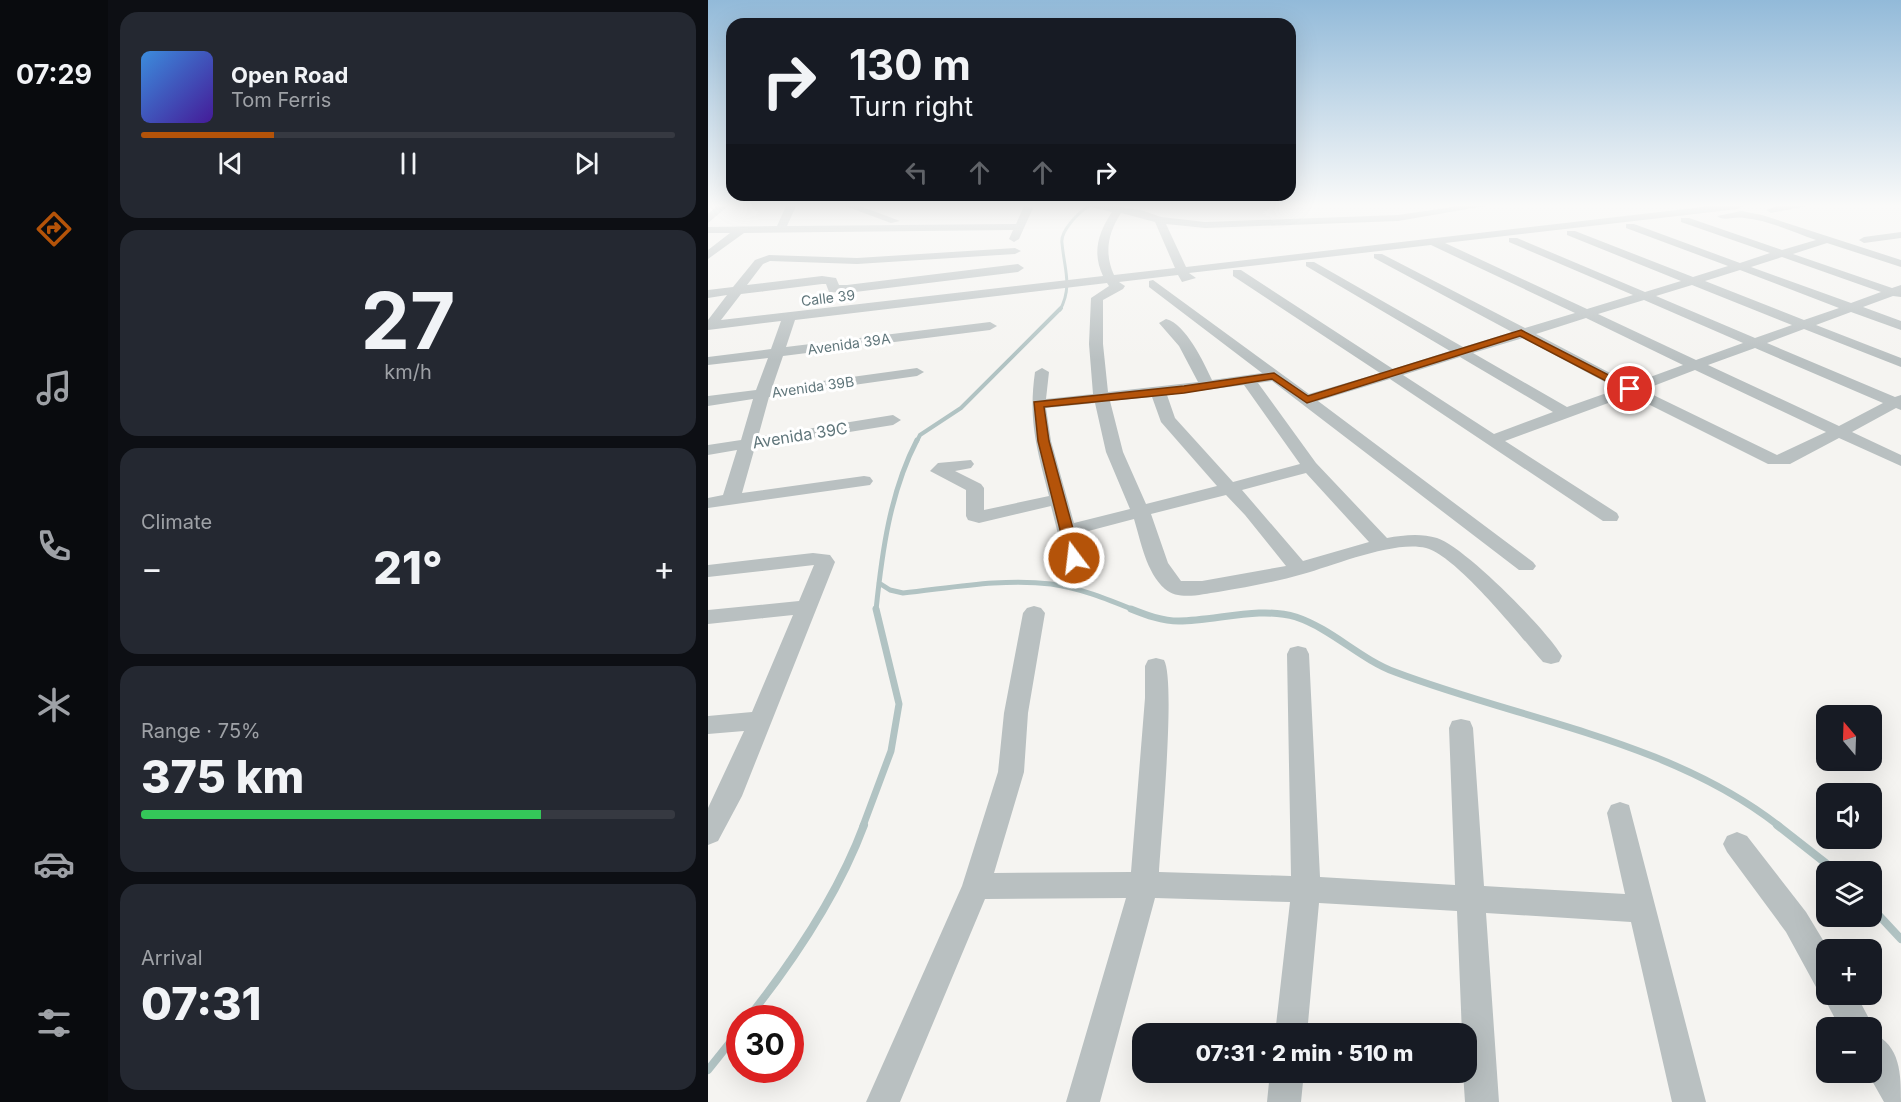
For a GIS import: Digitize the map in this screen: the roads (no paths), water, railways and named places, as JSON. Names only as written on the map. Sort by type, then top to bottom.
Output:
[{"type":"street","points":[[710,326],[759,262],[773,257]]},
{"type":"street","points":[[783,257],[857,261],[913,257]]},
{"type":"street","points":[[1016,257],[1021,289]]},
{"type":"street","points":[[1104,257],[1114,282]]},
{"type":"street","points":[[1177,257],[1184,274]]},
{"type":"street","name":"Calle 39","points":[[710,326],[1021,289],[1088,282],[1114,282],[1329,257]]},
{"type":"street","points":[[1366,257],[1237,273],[1184,274],[1153,284],[1114,282],[1097,298],[1096,373],[1100,398],[1122,474],[1141,511],[1165,576],[1179,588],[1237,582],[1413,540],[1433,543],[1453,556],[1551,656]]},
{"type":"street","points":[[1381,257],[1521,333],[1774,460],[1784,460],[1838,431],[1899,403]]},
{"type":"street","points":[[1465,257],[1901,461]]},
{"type":"street","points":[[1554,257],[1899,403]]},
{"type":"street","points":[[1633,257],[1901,363]]},
{"type":"street","points":[[1714,257],[1901,326]]},
{"type":"street","points":[[1307,400],[1768,257]]},
{"type":"street","points":[[1795,257],[1898,292]]},
{"type":"street","points":[[1880,257],[1901,264]]},
{"type":"street","points":[[1310,264],[1566,413]]},
{"type":"street","points":[[708,294],[822,280],[831,281],[833,289],[847,289],[1018,268]]},
{"type":"street","points":[[1237,273],[1610,517]]},
{"type":"street","points":[[1153,284],[1526,566]]},
{"type":"street","points":[[1493,440],[1898,292]]},
{"type":"street","points":[[731,500],[762,394],[789,317]]},
{"type":"street","points":[[1167,323],[1180,335],[1193,355],[1207,386]]},
{"type":"street","name":"Avenida 39A","points":[[708,361],[990,326]]},
{"type":"street","name":"Avenida 39B","points":[[708,401],[917,372]]},
{"type":"street","points":[[1042,372],[1038,404],[1043,441],[1074,558]]},
{"type":"street","points":[[1038,404],[1158,392],[1274,376]]},
{"type":"street","points":[[1248,380],[1310,467],[1383,546]]},
{"type":"street","points":[[1158,392],[1167,419],[1252,511],[1298,568]]},
{"type":"street","name":"Avenida 39C","points":[[708,450],[892,420]]},
{"type":"street","points":[[965,464],[944,467],[939,471],[959,478],[975,488],[975,516],[979,518],[1058,499]]},
{"type":"street","points":[[1066,531],[1310,467]]},
{"type":"street","points":[[708,503],[864,481]]},
{"type":"street","points":[[708,571],[823,559],[825,562],[729,796],[708,833]]},
{"type":"street","points":[[708,618],[806,607]]},
{"type":"street","points":[[884,1102],[976,886],[1011,772],[1016,713],[1034,613]]},
{"type":"street","points":[[1292,1023],[1306,889],[1298,654]]},
{"type":"street","points":[[1083,1102],[1144,885],[1157,698],[1156,666]]},
{"type":"street","points":[[708,725],[761,721]]},
{"type":"street","points":[[1461,728],[1482,1102]]},
{"type":"street","points":[[1620,813],[1689,1102]]},
{"type":"street","points":[[1737,844],[1796,922],[1816,957]]},
{"type":"street","points":[[976,886],[1144,885],[1306,889],[1643,909]]},
{"type":"street","points":[[1882,1066],[1901,1097]]},
{"type":"street","points":[[1284,1102],[1286,1083]]},
{"type":"waterway","points":[[1061,308],[1067,285],[1064,257]]},
{"type":"waterway","points":[[917,441],[920,435],[961,408],[1061,308]]},
{"type":"waterway","points":[[879,583],[884,544],[894,501],[917,440]]},
{"type":"waterway","points":[[879,583],[890,590],[903,593],[958,586],[1033,582],[1083,591],[1134,610]]},
{"type":"waterway","points":[[876,609],[879,583]]},
{"type":"waterway","points":[[863,826],[891,751],[899,704],[876,609]]},
{"type":"waterway","points":[[1131,609],[1173,621],[1252,613],[1296,617],[1322,629],[1370,660],[1395,672],[1594,735],[1691,773],[1737,797],[1779,826]]},
{"type":"waterway","points":[[758,1005],[814,926],[841,877],[864,825]]},
{"type":"waterway","points":[[1777,825],[1823,861]]},
{"type":"waterway","points":[[1882,919],[1901,939]]},
{"type":"waterway","points":[[708,1070],[726,1048]]}]
